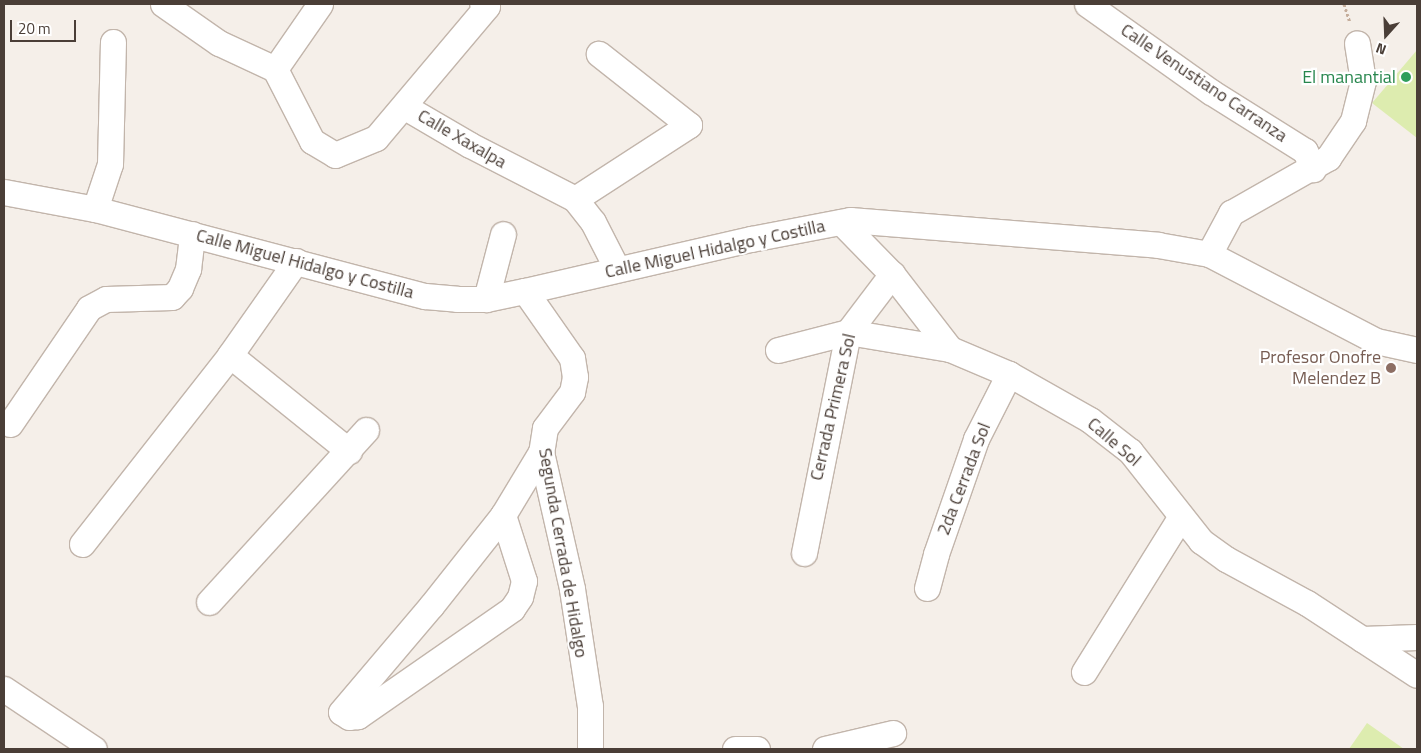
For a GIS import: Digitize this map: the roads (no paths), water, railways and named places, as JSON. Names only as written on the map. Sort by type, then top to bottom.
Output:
[{"type":"street","points":[[163,4],[218,43],[275,69],[320,4]]},
{"type":"street","points":[[405,107],[487,6],[482,4]]},
{"type":"street","name":"Calle Venustiano Carranza","points":[[1087,4],[1210,92],[1305,150],[1313,169]]},
{"type":"street","points":[[95,209],[110,164],[113,42]]},
{"type":"street","points":[[1209,254],[1232,213],[1313,169],[1328,158],[1353,121],[1363,81],[1357,43]]},
{"type":"street","points":[[574,199],[689,126],[599,54]]},
{"type":"street","name":"Calle Xaxalpa","points":[[275,69],[312,141],[335,155],[376,138],[405,107],[478,150],[574,199],[593,222],[617,269]]},
{"type":"street","name":"Calle Miguel Hidalgo y Costilla","points":[[4,192],[95,209],[425,296],[486,299],[617,269],[841,222],[960,227],[1158,245],[1209,254],[1315,306],[1376,341],[1417,350]]},
{"type":"street","name":"Calle Sol","points":[[841,222],[892,274],[950,349],[1009,374],[1090,420],[1130,451],[1180,518],[1201,541],[1226,559],[1307,603],[1417,675]]},
{"type":"street","points":[[10,424],[89,308],[106,299],[172,297],[180,288],[188,270],[192,234]]},
{"type":"street","points":[[486,299],[503,234]]},
{"type":"street","points":[[82,544],[230,355],[296,261]]},
{"type":"street","name":"Cerrada Primera Sol","points":[[804,553],[848,332],[892,274]]},
{"type":"street","name":"Segunda Cerrada de Hidalgo","points":[[525,291],[572,358],[574,377],[572,392],[545,428],[541,452],[572,588],[590,706],[590,749]]},
{"type":"street","points":[[778,350],[848,332],[950,349]]},
{"type":"street","points":[[230,355],[349,451]]},
{"type":"street","name":"2da Cerrada Sol","points":[[928,588],[936,554],[976,439],[1009,374]]},
{"type":"street","points":[[208,602],[349,451],[366,430]]},
{"type":"street","points":[[503,515],[524,581],[520,597],[512,608],[358,716],[349,717],[341,712],[431,606],[503,515],[541,452]]},
{"type":"street","points":[[1084,672],[1180,518]]},
{"type":"street","points":[[1362,639],[1417,637]]},
{"type":"street","points":[[4,689],[94,749]]},
{"type":"street","points":[[825,749],[893,733]]},
{"type":"street","points":[[735,749],[756,749]]},
{"type":"place","name":"El manantial","points":[[1406,77]]},
{"type":"place","name":"Profesor Onofre Melendez B","points":[[1391,368]]}]
